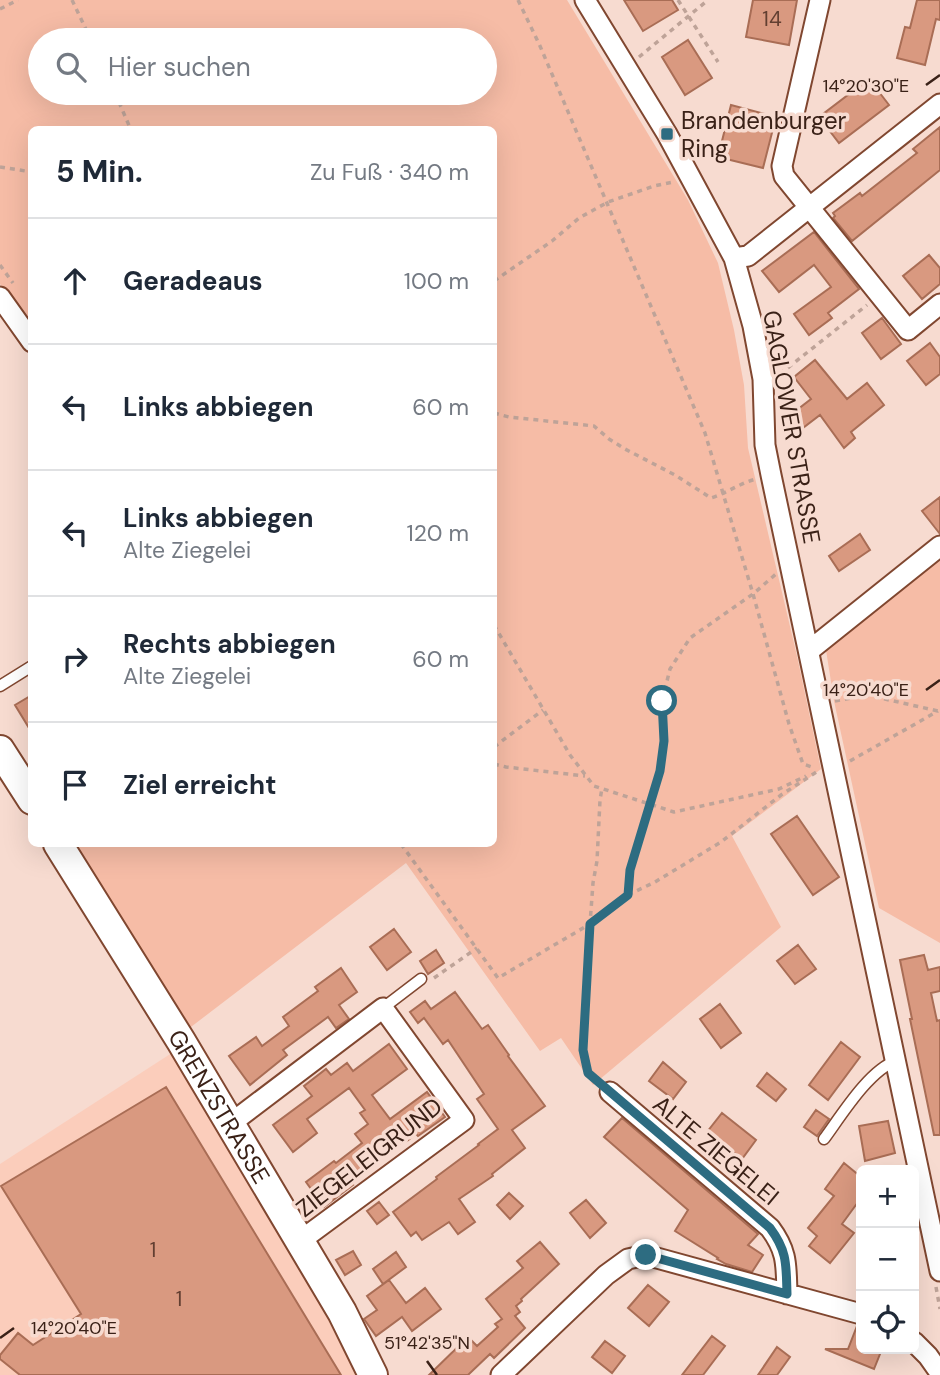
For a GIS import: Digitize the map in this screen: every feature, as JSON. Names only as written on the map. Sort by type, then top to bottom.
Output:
[{"type":"street","name":"GAGLOWER STRASSE","points":[[585,0],[667,134],[734,258],[763,379],[765,445],[896,1061],[932,1189],[940,1271]]},
{"type":"street","points":[[820,0],[782,166],[784,176],[908,330],[940,304]]},
{"type":"street","points":[[734,258],[748,256],[940,104]]},
{"type":"street","points":[[0,297],[28,336]]},
{"type":"street","points":[[810,650],[940,546]]},
{"type":"street","points":[[0,750],[28,794]]},
{"type":"street","name":"GRENZSTRASSE","points":[[60,847],[300,1241],[342,1312],[373,1375]]},
{"type":"street","points":[[230,1124],[383,1008]]},
{"type":"street","name":"ZIEGELEIGRUND","points":[[300,1241],[464,1120],[383,1008]]},
{"type":"street","name":"ALTE ZIEGELEI","points":[[610,1092],[770,1228],[780,1242],[786,1261],[787,1294]]},
{"type":"street","points":[[501,1375],[606,1275],[628,1259],[646,1255],[856,1313]]},
{"type":"street","points":[[919,1346],[934,1358],[940,1373]]},
{"type":"lane","points":[[0,686],[28,668]]},
{"type":"lane","points":[[383,1008],[421,979]]},
{"type":"lane","points":[[824,1139],[866,1084],[881,1068],[896,1061]]},
{"type":"path","points":[[0,9],[18,0]]},
{"type":"path","points":[[72,0],[85,28]]},
{"type":"path","points":[[518,0],[608,202],[705,433],[789,724],[803,764],[821,769]]},
{"type":"path","points":[[678,0],[718,62]]},
{"type":"path","points":[[639,57],[708,0]]},
{"type":"path","points":[[120,105],[129,126]]},
{"type":"path","points":[[0,167],[28,172]]},
{"type":"path","points":[[497,279],[552,241],[579,218],[608,202],[653,186],[679,181]]},
{"type":"path","points":[[777,376],[880,295]]},
{"type":"path","points":[[497,414],[520,419],[594,426],[617,444],[711,498],[747,481],[764,477]]},
{"type":"path","points":[[628,895],[630,870],[660,771],[664,741],[662,701],[670,669],[690,638],[753,594],[783,567]]},
{"type":"path","points":[[497,630],[570,755],[594,786],[674,812],[779,789],[821,769]]},
{"type":"path","points":[[834,701],[867,695],[939,711]]},
{"type":"path","points":[[497,745],[544,710]]},
{"type":"path","points":[[848,762],[939,711]]},
{"type":"path","points":[[497,765],[586,776]]},
{"type":"path","points":[[403,847],[498,978],[590,924],[628,895],[655,882],[720,842],[781,795],[821,769]]},
{"type":"path","points":[[602,788],[590,924],[583,1050],[588,1073],[610,1092]]},
{"type":"path","points":[[421,979],[435,978],[477,948]]},
{"type":"shaded area","points":[[0,0],[567,0],[688,200],[718,263],[734,330],[744,385],[748,448],[821,769],[732,836],[781,927],[593,1085],[561,1038],[540,1051],[406,863],[183,1033],[70,847],[497,847],[497,126],[28,126],[28,324],[0,284]]},
{"type":"shaded area","points":[[940,558],[940,943],[879,908],[834,701],[826,650]]},
{"type":"shaded area","points":[[178,1049],[367,1375],[0,1375],[0,1164]]},
{"type":"building","points":[[624,0],[672,0],[678,10],[643,31]]},
{"type":"building","points":[[753,0],[797,0],[789,45],[746,37]]},
{"type":"building","points":[[917,0],[940,0],[940,20],[936,19],[925,65],[897,58],[905,27],[910,28]]},
{"type":"building","points":[[688,40],[712,78],[685,95],[662,57]]},
{"type":"building","points":[[869,79],[889,105],[839,143],[819,117]]},
{"type":"building","points":[[731,105],[776,117],[763,168],[718,157]]},
{"type":"building","points":[[940,127],[940,170],[852,241],[833,218],[833,213],[860,193],[862,196],[917,153],[913,149]]},
{"type":"building","points":[[814,232],[859,289],[828,313],[832,318],[809,335],[794,314],[831,287],[814,265],[779,292],[762,271]]},
{"type":"building","points":[[929,255],[940,268],[940,284],[922,299],[903,276]]},
{"type":"building","points":[[882,318],[901,344],[881,359],[862,333]]},
{"type":"building","points":[[930,343],[940,357],[940,374],[926,385],[907,361]]},
{"type":"building","points":[[815,360],[847,399],[867,383],[884,405],[851,432],[855,438],[844,448],[820,415],[795,434],[784,420],[811,399],[794,377]]},
{"type":"building","points":[[940,497],[940,534],[922,511]]},
{"type":"building","points":[[860,534],[870,550],[839,571],[829,556]]},
{"type":"building","points":[[28,697],[28,726],[15,705]]},
{"type":"building","points":[[797,816],[839,877],[813,895],[771,834]]},
{"type":"building","points":[[394,929],[411,952],[387,970],[370,947]]},
{"type":"building","points":[[798,945],[816,969],[795,984],[777,961]]},
{"type":"building","points":[[436,950],[444,963],[428,974],[420,961]]},
{"type":"building","points":[[924,955],[928,970],[940,967],[940,991],[931,993],[937,1021],[940,1020],[940,1135],[934,1135],[900,960]]},
{"type":"building","points":[[341,968],[357,992],[339,1005],[349,1019],[336,1028],[328,1017],[283,1050],[287,1055],[250,1085],[229,1056],[256,1037],[262,1046],[289,1026],[283,1017],[318,991],[315,987]]},
{"type":"building","points":[[455,992],[482,1029],[488,1025],[545,1106],[512,1130],[525,1148],[492,1174],[493,1176],[459,1199],[475,1222],[458,1234],[449,1222],[422,1240],[416,1232],[411,1236],[393,1212],[498,1129],[477,1099],[484,1094],[448,1040],[443,1044],[424,1018],[418,1023],[410,1012],[425,1001],[431,1009]]},
{"type":"building","points":[[720,1004],[741,1033],[721,1048],[700,1019]]},
{"type":"building","points":[[841,1042],[860,1057],[828,1100],[809,1085]]},
{"type":"building","points":[[389,1044],[407,1069],[372,1095],[390,1119],[427,1092],[445,1117],[418,1136],[416,1134],[407,1141],[406,1139],[349,1181],[353,1185],[324,1207],[306,1182],[362,1143],[355,1134],[368,1124],[360,1113],[365,1110],[349,1088],[307,1119],[317,1133],[293,1152],[273,1125],[312,1096],[304,1086],[326,1069],[331,1075],[347,1063],[353,1071]]},
{"type":"building","points":[[663,1062],[686,1082],[673,1099],[649,1081]]},
{"type":"building","points":[[767,1073],[786,1089],[776,1101],[757,1086]]},
{"type":"building","points":[[166,1087],[341,1375],[20,1375],[0,1359],[0,1355],[18,1333],[33,1345],[81,1314],[1,1186]]},
{"type":"building","points":[[816,1110],[829,1119],[817,1136],[804,1127]]},
{"type":"building","points":[[722,1113],[756,1140],[742,1159],[707,1132]]},
{"type":"building","points":[[622,1118],[758,1234],[748,1245],[763,1255],[752,1272],[726,1264],[675,1231],[688,1210],[604,1137]]},
{"type":"building","points":[[888,1121],[895,1153],[865,1161],[859,1126]]},
{"type":"building","points":[[844,1163],[856,1173],[856,1205],[842,1224],[854,1233],[830,1263],[809,1246],[817,1236],[808,1228],[834,1196],[825,1189]]},
{"type":"building","points":[[509,1193],[523,1206],[510,1219],[497,1205]]},
{"type":"building","points":[[586,1200],[606,1223],[590,1238],[570,1213]]},
{"type":"building","points":[[379,1202],[389,1215],[377,1224],[367,1211]]},
{"type":"building","points":[[540,1242],[559,1264],[516,1306],[520,1312],[515,1316],[525,1328],[494,1358],[490,1354],[468,1375],[429,1375],[468,1337],[477,1346],[498,1327],[495,1324],[502,1319],[486,1299],[523,1268],[517,1261]]},
{"type":"building","points":[[353,1251],[361,1265],[345,1275],[336,1260]]},
{"type":"building","points":[[396,1252],[406,1267],[383,1284],[373,1269]]},
{"type":"building","points":[[389,1280],[406,1303],[425,1288],[441,1309],[412,1331],[402,1317],[376,1336],[364,1319],[377,1310],[367,1296]]},
{"type":"building","points":[[648,1285],[669,1302],[649,1326],[628,1308]]},
{"type":"building","points":[[856,1329],[856,1354],[880,1354],[874,1369],[825,1349],[848,1349]]},
{"type":"building","points":[[712,1336],[725,1346],[703,1375],[682,1375]]},
{"type":"building","points":[[605,1341],[625,1356],[612,1373],[592,1357]]},
{"type":"building","points":[[777,1347],[790,1357],[777,1375],[758,1375]]},
{"type":"place","name":"Brandenburger Ring","points":[[667,134]]},
{"type":"route","points":[[646,1255],[787,1294],[786,1261],[780,1242],[770,1228],[588,1073],[583,1050],[590,924],[628,895],[630,870],[660,771],[664,741],[662,701]]}]
